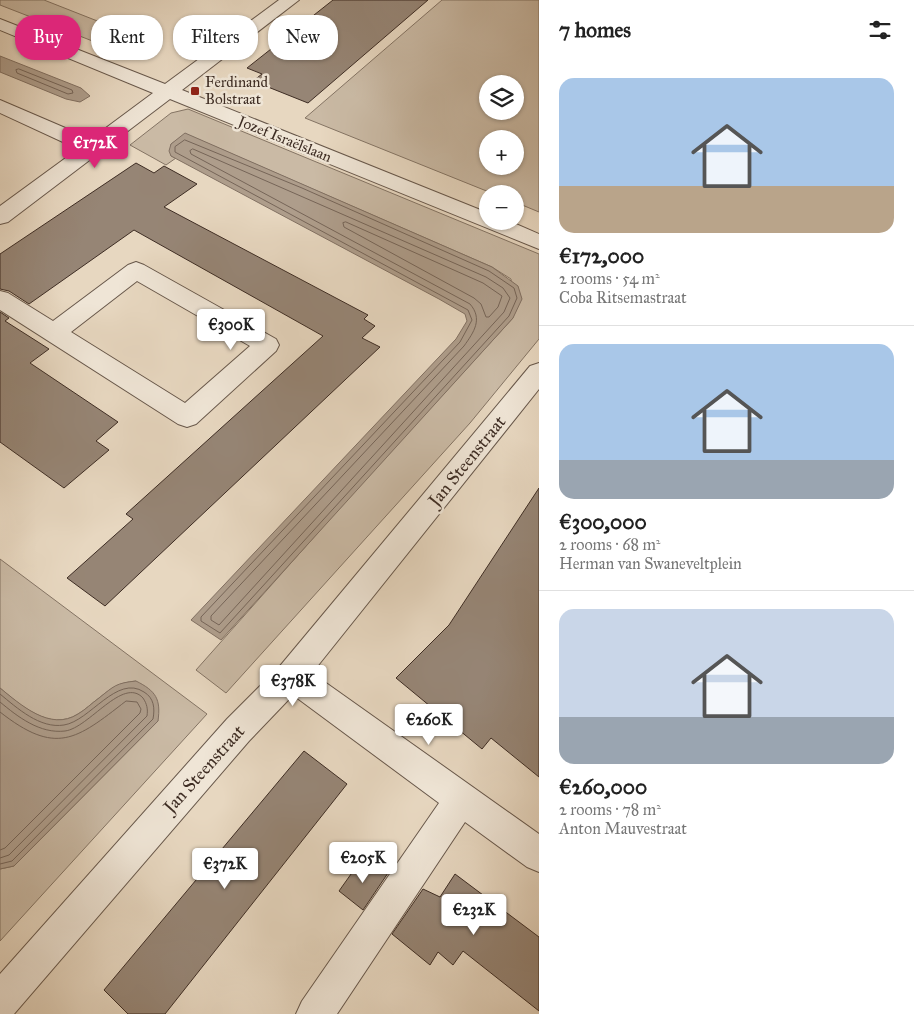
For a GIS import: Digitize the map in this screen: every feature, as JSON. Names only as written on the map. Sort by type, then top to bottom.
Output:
[{"type":"street","points":[[0,217],[290,0]]},
{"type":"street","name":"Jozef Israëlslaan","points":[[0,24],[479,217]]},
{"type":"street","points":[[0,106],[93,148]]},
{"type":"street","name":"Jozef Israëlslaan","points":[[510,230],[539,242]]},
{"type":"street","points":[[0,299],[187,417],[267,345],[136,270],[54,333]]},
{"type":"street","name":"Jan Steenstraat","points":[[0,1002],[238,730],[291,676],[539,372]]},
{"type":"street","points":[[291,676],[539,855]]},
{"type":"street","points":[[315,1014],[461,799]]},
{"type":"shaded area","points":[[0,0],[44,0],[91,18],[91,40],[81,37],[81,15],[26,15],[0,5]]},
{"type":"shaded area","points":[[442,0],[539,0],[539,212],[524,206],[524,185],[479,185],[479,188],[305,118]]},
{"type":"shaded area","points":[[188,109],[539,254],[539,339],[470,423],[226,693],[196,670],[354,492],[513,318],[511,279],[492,267],[186,134],[171,144],[171,156],[176,158],[166,165],[130,145],[171,113]]},
{"type":"shaded area","points":[[0,559],[207,714],[0,941],[0,869],[14,866],[158,721],[136,681],[116,686],[78,714],[67,719],[57,720],[36,714],[0,688]]},
{"type":"water","points":[[0,56],[81,88],[90,96],[80,102],[66,99],[0,72]]},
{"type":"water","points":[[185,133],[492,267],[518,286],[522,299],[513,318],[221,640],[191,620],[456,339],[467,321],[465,314],[439,299],[171,156],[169,151],[171,144]]},
{"type":"water","points":[[136,681],[148,688],[156,696],[159,707],[158,721],[14,866],[0,869],[0,688],[36,714],[57,720],[67,719],[78,714],[116,686]]},
{"type":"building","points":[[333,0],[428,0],[308,103],[253,81],[262,74],[247,68],[268,51],[268,60],[338,60],[338,15],[314,15]]},
{"type":"building","points":[[136,163],[154,173],[164,166],[197,184],[164,207],[368,315],[364,319],[375,326],[362,338],[380,347],[105,606],[67,578],[133,519],[126,514],[323,336],[134,230],[29,304],[9,291],[0,289],[0,254]]},
{"type":"building","points":[[0,312],[9,318],[5,321],[49,349],[30,363],[118,422],[96,441],[109,450],[64,488],[0,442]]},
{"type":"building","points":[[539,488],[539,777],[491,738],[482,749],[396,678],[449,625]]},
{"type":"building","points":[[304,751],[347,784],[165,1014],[128,1014],[104,990]]},
{"type":"building","points":[[361,860],[388,873],[363,910],[339,891]]},
{"type":"building","points":[[455,874],[539,937],[539,1011],[463,951],[453,965],[438,952],[430,965],[392,934],[423,889],[440,897]]},
{"type":"place","name":"Ferdinand Bolstraat","points":[[195,91]]}]
